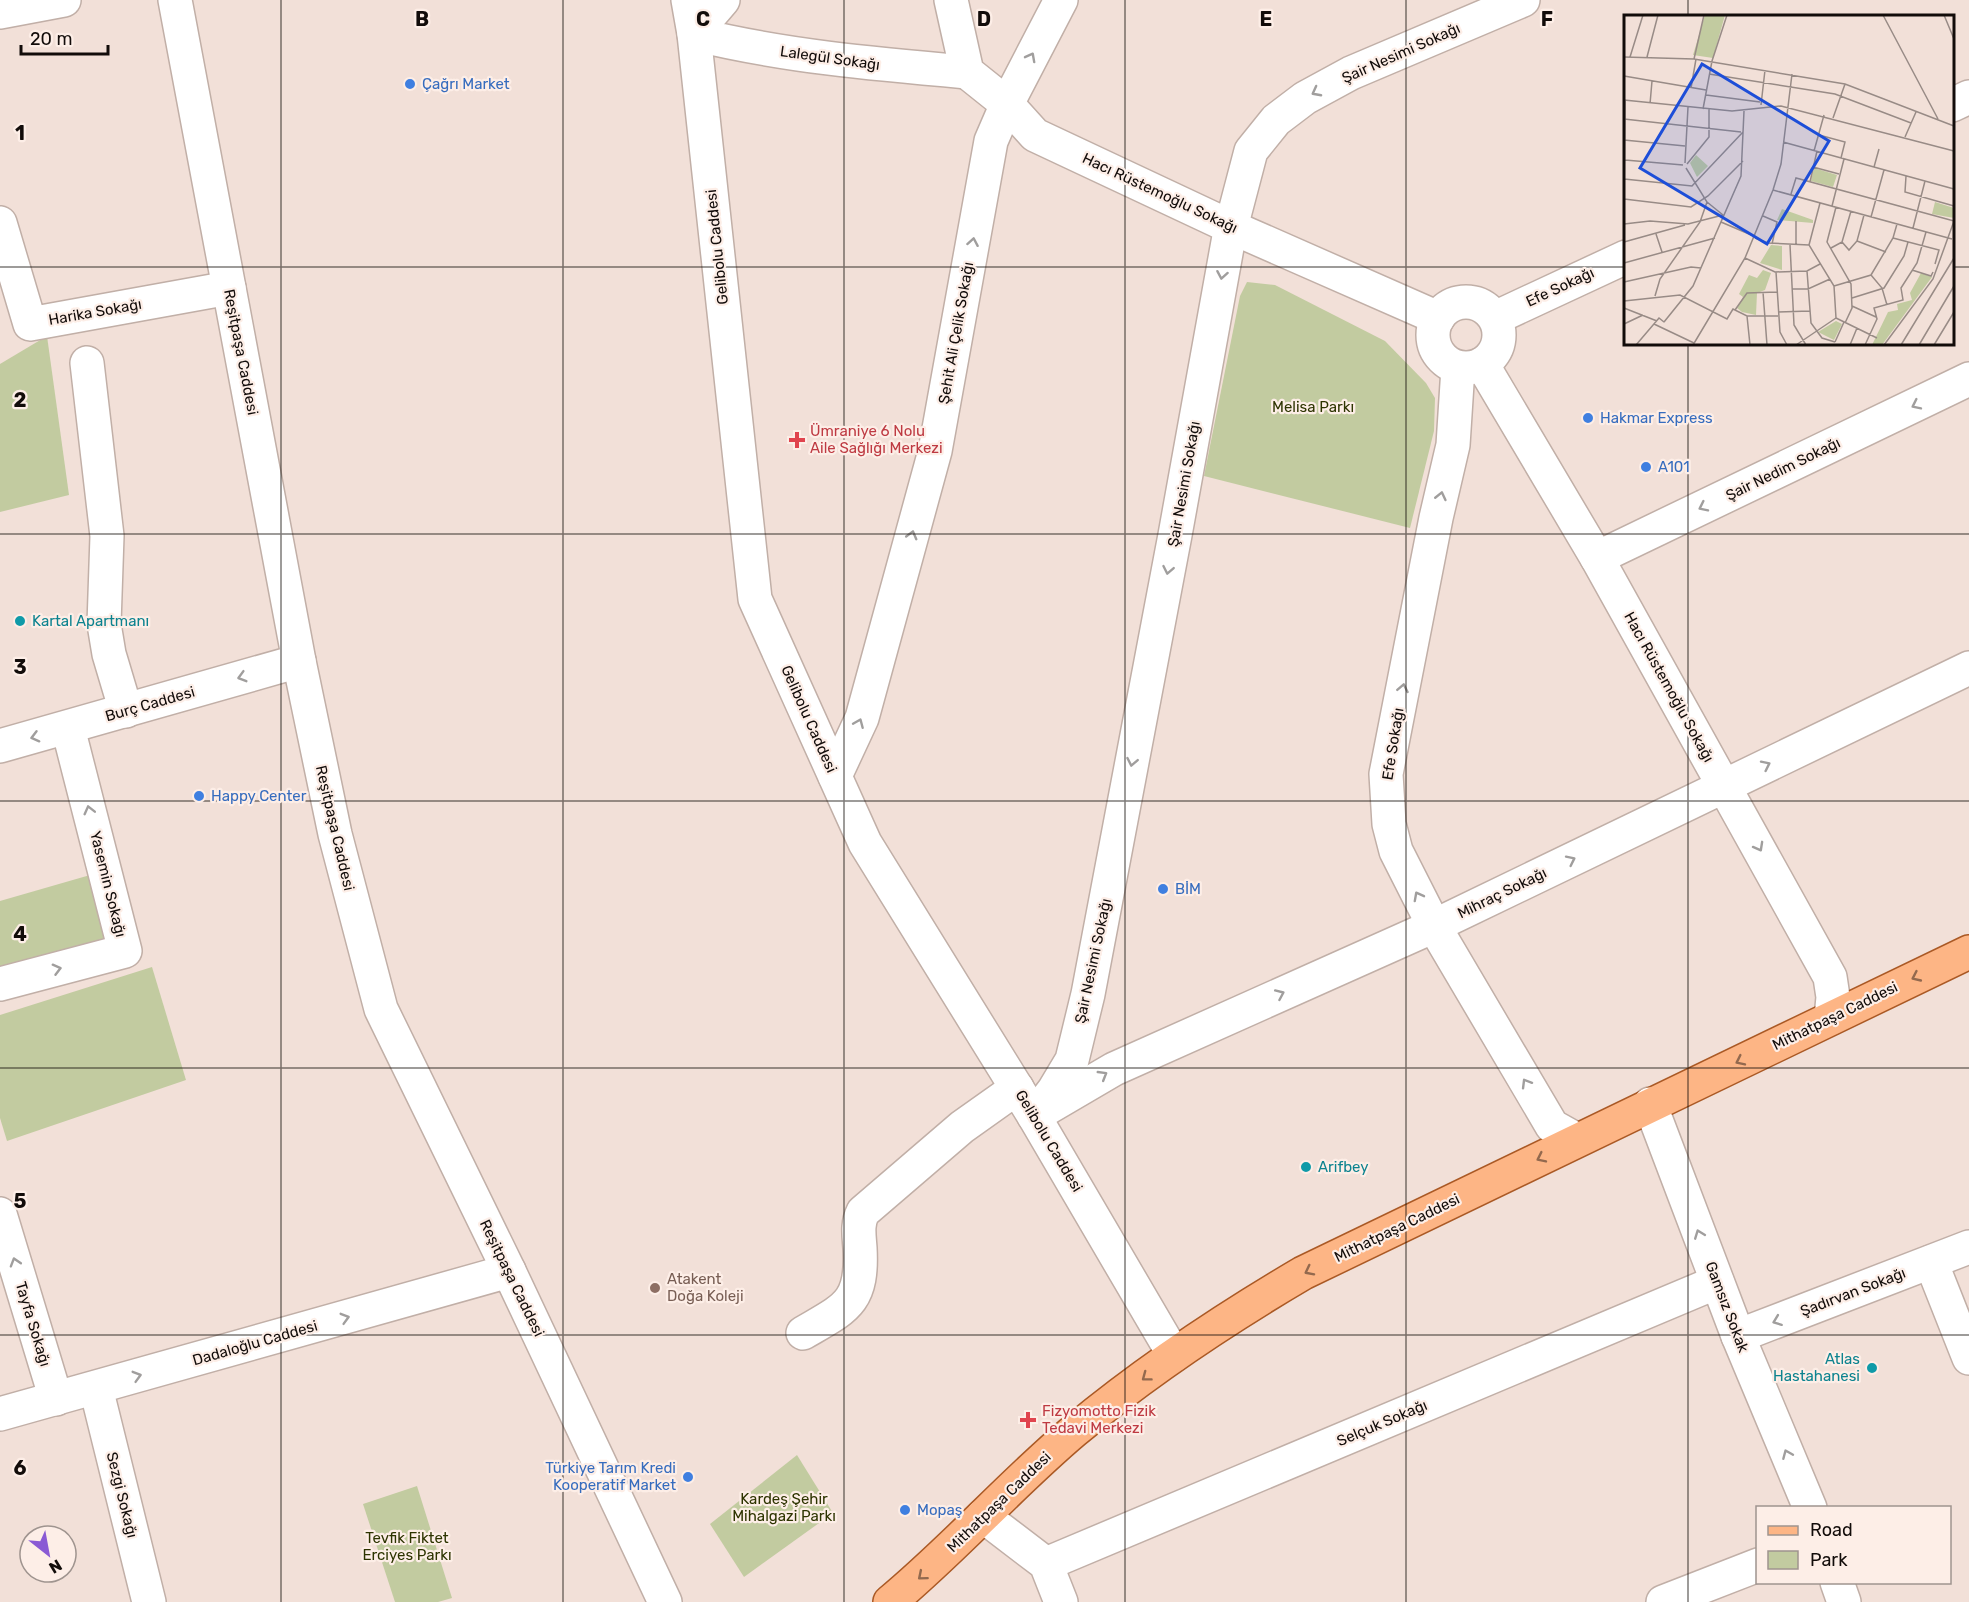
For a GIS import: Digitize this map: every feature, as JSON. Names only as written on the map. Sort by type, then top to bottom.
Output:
[{"type":"main road","name":"Mithatpaşa Caddesi","points":[[890,1602],[929,1570],[982,1516],[1074,1432],[1174,1355],[1252,1303],[1303,1273],[1969,952]]},
{"type":"street","points":[[0,12],[64,0]]},
{"type":"street","points":[[175,0],[181,0]]},
{"type":"street","name":"Reşitpaşa Caddesi","points":[[175,0],[299,661],[335,834],[381,1009],[509,1271],[664,1602]]},
{"type":"street","name":"Gelibolu Caddesi","points":[[688,0],[694,34],[755,599],[865,843],[1034,1116],[1174,1355]]},
{"type":"street","points":[[694,34],[723,0]]},
{"type":"street","points":[[951,0],[967,72]]},
{"type":"street","name":"Şehit Ali Çelik Sokağı","points":[[835,776],[862,718],[935,451],[991,141],[1007,104],[1061,0]]},
{"type":"street","name":"Şair Nesimi Sokağı","points":[[1034,1116],[1054,1090],[1072,1060],[1088,994],[1231,226],[1251,152],[1276,120],[1305,98],[1351,73],[1522,0]]},
{"type":"street","name":"Lalegül Sokağı","points":[[694,34],[755,48],[878,64],[967,72]]},
{"type":"street","name":"Hacı Rüstemoğlu Sokağı","points":[[967,72],[1007,104],[1035,135],[1231,226],[1438,318]]},
{"type":"street","points":[[1954,104],[1969,97]]},
{"type":"street","name":"Harika Sokağı","points":[[0,223],[30,324],[229,288]]},
{"type":"street","name":"Efe Sokağı","points":[[1495,318],[1624,258]]},
{"type":"street","points":[[1463,302],[1474,303],[1484,307],[1495,318],[1500,331],[1496,351],[1470,366],[1446,361],[1437,352],[1433,341],[1434,327],[1438,318],[1449,307],[1463,302]]},
{"type":"street","points":[[87,363],[107,536],[104,624],[109,654],[126,711]]},
{"type":"street","name":"Hacı Rüstemoğlu Sokağı","points":[[1470,366],[1597,558],[1724,785],[1830,977],[1833,997],[1831,1018]]},
{"type":"street","name":"Efe Sokağı","points":[[1470,366],[1436,518],[1386,774],[1389,824],[1396,851],[1434,926],[1552,1126],[1577,1140]]},
{"type":"street","name":"Şair Nedim Sokağı","points":[[1597,558],[1969,379]]},
{"type":"street","name":"Burç Caddesi","points":[[0,746],[299,661]]},
{"type":"street","name":"Mihraç Sokağı","points":[[1034,1116],[1114,1069],[1434,926],[1969,668]]},
{"type":"street","name":"Yasemin Sokağı","points":[[0,984],[124,951],[68,728]]},
{"type":"street","points":[[802,1333],[835,1314],[853,1299],[860,1281],[858,1227],[863,1212],[962,1127],[1017,1088]]},
{"type":"street","name":"Gamsız Sokak","points":[[1650,1104],[1738,1336],[1809,1506]]},
{"type":"street","name":"Tayfa Sokağı","points":[[0,1214],[56,1399]]},
{"type":"street","name":"Şadırvan Sokağı","points":[[1738,1336],[1969,1247]]},
{"type":"street","points":[[1931,1262],[1969,1358]]},
{"type":"street","name":"Dadaloğlu Caddesi","points":[[0,1414],[509,1271]]},
{"type":"street","name":"Selçuk Sokağı","points":[[1046,1564],[1717,1282]]},
{"type":"street","name":"Sezgi Sokağı","points":[[96,1388],[144,1601]]},
{"type":"street","points":[[982,1516],[1046,1564],[1061,1602]]},
{"type":"street","points":[[1663,1602],[1756,1566]]},
{"type":"street","points":[[1838,1584],[1844,1602]]},
{"type":"green space","name":"Melisa Parkı","points":[[1247,282],[1275,285],[1385,341],[1426,383],[1435,398],[1434,431],[1410,528],[1204,476],[1240,296]]},
{"type":"green space","points":[[47,336],[69,495],[0,512],[0,364]]},
{"type":"green space","points":[[104,871],[117,952],[0,984],[0,901]]},
{"type":"green space","points":[[152,967],[186,1080],[7,1141],[0,1118],[0,1015]]},
{"type":"green space","name":"Kardeş Şehir Mihalgazi Parkı","points":[[797,1455],[833,1513],[744,1577],[710,1524]]},
{"type":"green space","name":"Tevfik Fiktet Erciyes Parkı","points":[[417,1486],[452,1598],[438,1602],[395,1602],[363,1504]]},
{"type":"place","name":"Çağrı Market","points":[[410,84]]},
{"type":"place","name":"Hakmar Express","points":[[1588,418]]},
{"type":"place","name":"Ümraniye 6 Nolu Aile Sağlığı Merkezi","points":[[797,440]]},
{"type":"place","name":"A101","points":[[1646,467]]},
{"type":"place","name":"Kartal Apartmanı","points":[[20,621]]},
{"type":"place","name":"Happy Center","points":[[199,796]]},
{"type":"place","name":"BİM","points":[[1163,889]]},
{"type":"place","name":"Arifbey","points":[[1306,1167]]},
{"type":"place","name":"Atakent Doğa Koleji","points":[[655,1288]]},
{"type":"place","name":"Atlas Hastahanesi","points":[[1872,1368]]},
{"type":"place","name":"Fizyomotto Fizik Tedavi Merkezi","points":[[1028,1420]]},
{"type":"place","name":"Türkiye Tarım Kredi Kooperatif Market","points":[[688,1477]]},
{"type":"place","name":"Mopaş","points":[[905,1510]]}]
